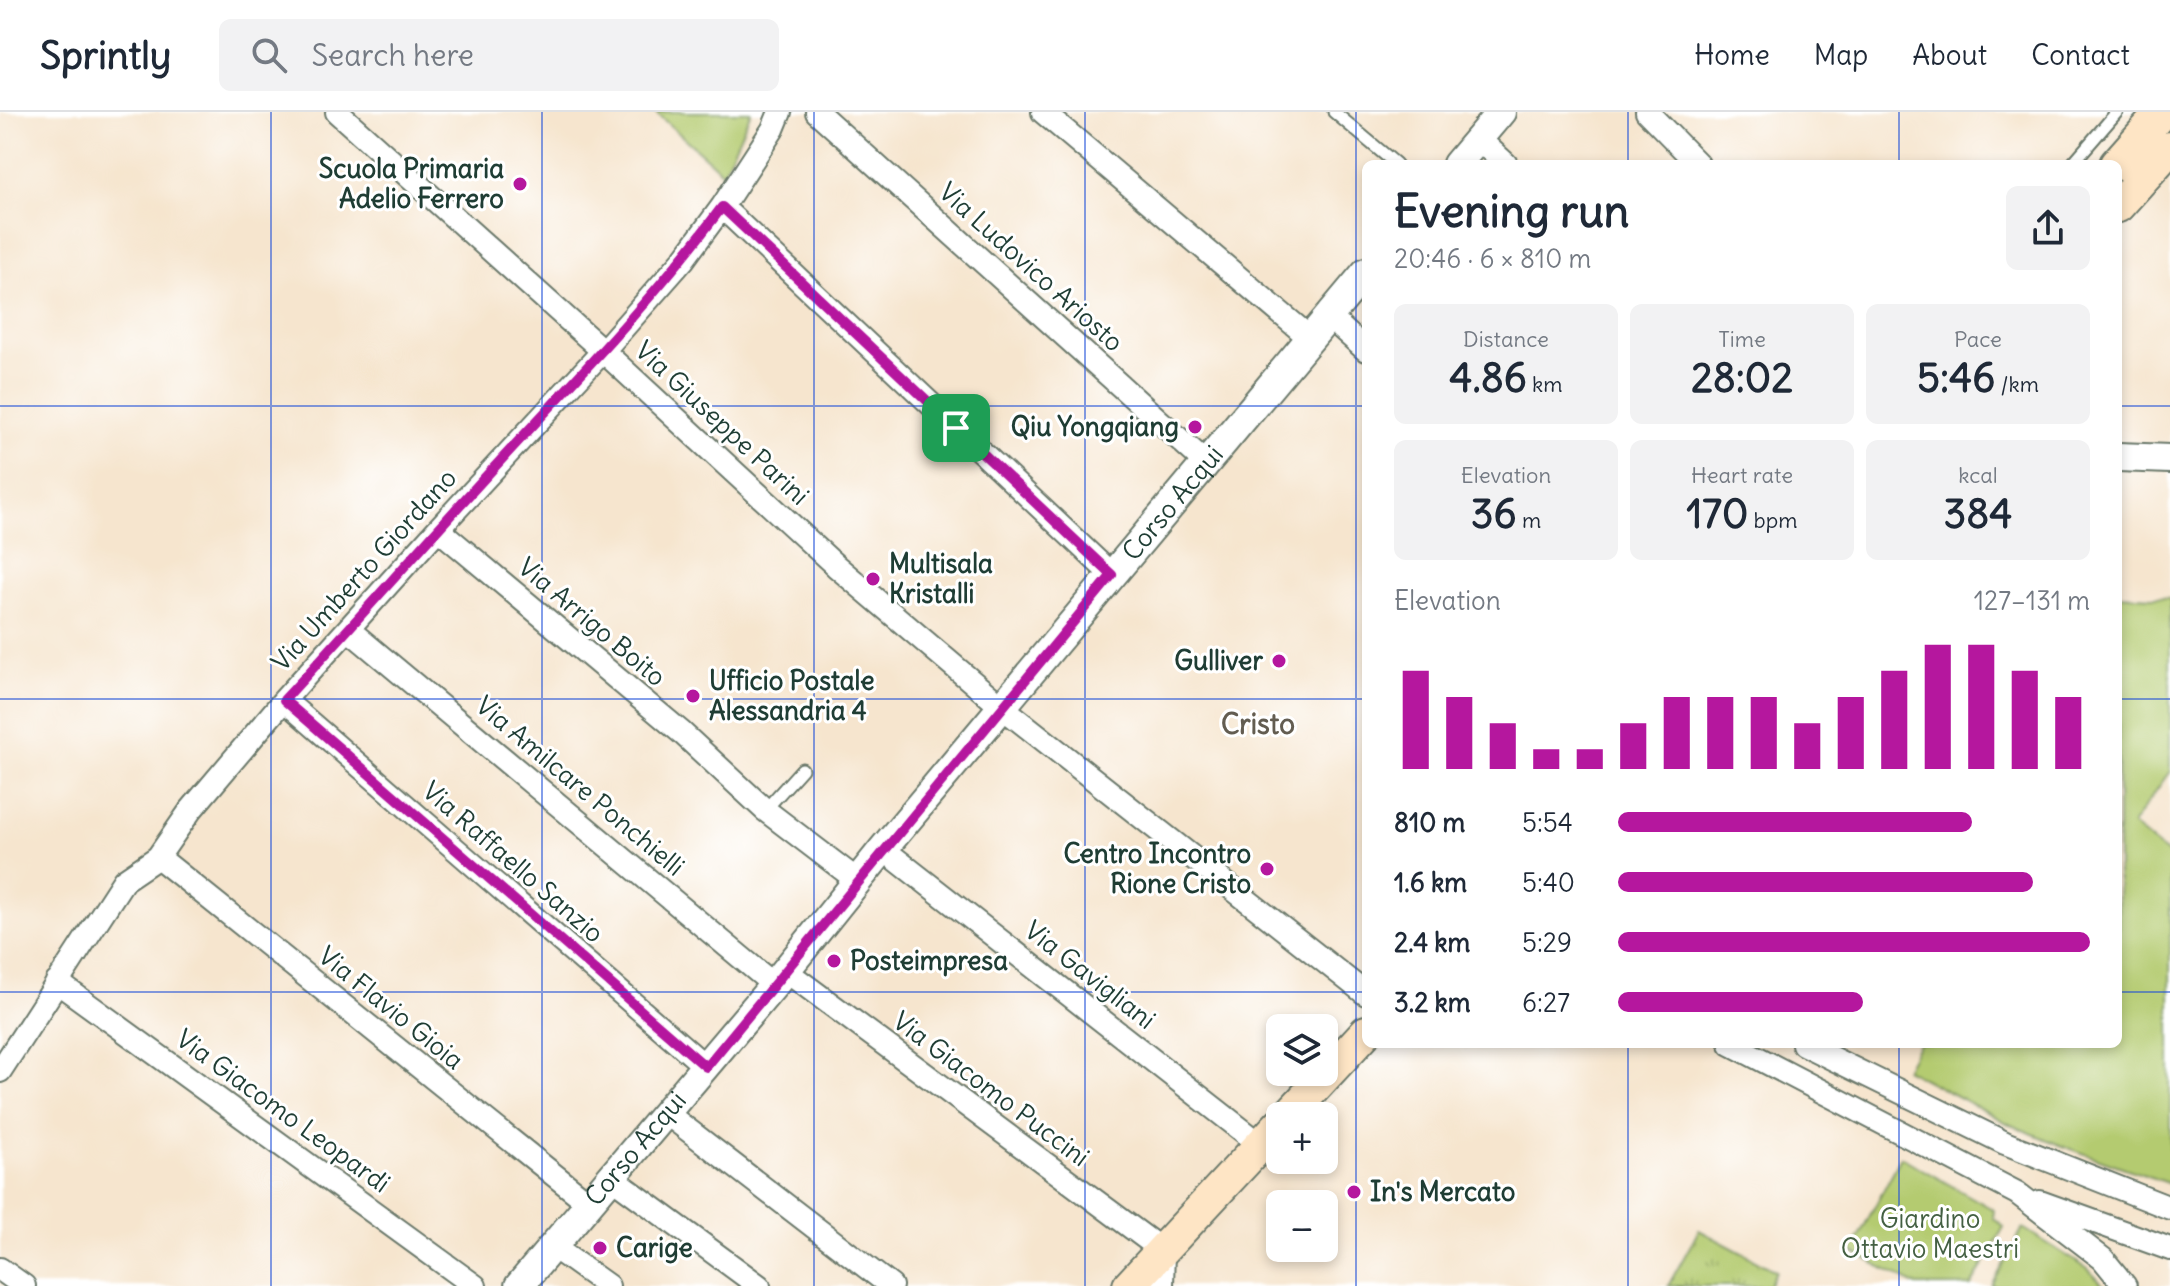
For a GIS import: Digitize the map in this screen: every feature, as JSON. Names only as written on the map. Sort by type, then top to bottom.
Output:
[{"type":"main road","points":[[2120,160],[2162,112]]},
{"type":"main road","points":[[2122,202],[2170,148]]},
{"type":"main road","points":[[1301,1102],[1362,1036]]},
{"type":"main road","points":[[1129,1286],[1266,1139]]},
{"type":"street","name":"Via Giuseppe Parini","points":[[337,112],[836,566],[1002,707],[1362,991]]},
{"type":"street","name":"Via Umberto Giordano","points":[[0,1071],[124,880],[158,857],[190,811],[284,700],[683,260],[722,207],[773,129],[780,112]]},
{"type":"street","name":"Via Ludovico Ariosto","points":[[817,112],[1207,464]]},
{"type":"street","points":[[1043,112],[1310,338]]},
{"type":"street","points":[[1461,160],[1501,112]]},
{"type":"street","points":[[1647,112],[1694,160]]},
{"type":"street","points":[[1479,139],[1502,160]]},
{"type":"street","points":[[722,207],[1112,575]]},
{"type":"street","name":"Corso Acqui","points":[[519,1286],[706,1067],[883,849],[1362,277]]},
{"type":"street","points":[[1328,316],[1362,346]]},
{"type":"street","points":[[2122,457],[2170,459]]},
{"type":"street","name":"Via Arrigo Boito","points":[[438,529],[682,733],[765,810],[858,881]]},
{"type":"street","name":"Via Amilcare Ponchielli","points":[[349,630],[780,978]]},
{"type":"street","name":"Via Raffaello Sanzio","points":[[284,700],[706,1067]]},
{"type":"street","name":"Via Gavigliani","points":[[883,849],[1266,1132]]},
{"type":"street","name":"Via Flavio Gioia","points":[[158,857],[589,1203]]},
{"type":"street","name":"Via Giacomo Puccini","points":[[780,978],[1163,1251]]},
{"type":"street","name":"Via Giacomo Leopardi","points":[[57,982],[475,1286]]},
{"type":"street","points":[[1739,1048],[2017,1193],[2170,1249]]},
{"type":"street","points":[[1811,1048],[2005,1143],[2170,1208]]},
{"type":"street","points":[[666,1113],[891,1286]]},
{"type":"street","points":[[611,1177],[759,1286]]},
{"type":"street","points":[[2017,1193],[2103,1259],[2125,1286]]},
{"type":"street","points":[[552,1246],[608,1286]]},
{"type":"street","points":[[1162,1286],[1163,1251]]},
{"type":"street","points":[[0,1269],[24,1286]]},
{"type":"lane","points":[[1334,112],[1391,160]]},
{"type":"lane","points":[[2075,160],[2117,112]]},
{"type":"lane","points":[[765,810],[802,769]]},
{"type":"green space","points":[[655,112],[751,112],[723,173]]},
{"type":"green space","points":[[2122,595],[2170,598],[2170,771],[2132,825],[2170,856],[2170,1184],[2011,1125],[1905,1069],[1917,1048],[2122,1048]]},
{"type":"green space","name":"Giardino Ottavio Maestri","points":[[1901,1157],[1994,1210],[1993,1218],[2004,1227],[1971,1286],[1917,1286],[1851,1251]]},
{"type":"green space","name":"Giardino Ottavio Maestri","points":[[2023,1228],[2088,1269],[2104,1286],[1992,1286]]},
{"type":"green space","points":[[1699,1230],[1776,1271],[1769,1286],[1668,1286]]},
{"type":"place","name":"Scuola Primaria Adelio Ferrero","points":[[520,184]]},
{"type":"place","name":"Qiu Yongqiang","points":[[1195,427]]},
{"type":"place","name":"Multisala Kristalli","points":[[873,579]]},
{"type":"place","name":"Gulliver","points":[[1279,661]]},
{"type":"place","name":"Ufficio Postale Alessandria 4","points":[[693,696]]},
{"type":"place","name":"Centro Incontro Rione Cristo","points":[[1267,869]]},
{"type":"place","name":"Posteimpresa","points":[[834,961]]},
{"type":"place","name":"In's Mercato","points":[[1354,1192]]},
{"type":"place","name":"Carige","points":[[600,1248]]},
{"type":"district","name":"Cristo","points":[[1258,724]]},
{"type":"route","points":[[722,207],[956,428],[1112,575],[706,1067],[284,700],[603,351],[683,260],[722,207]]}]
